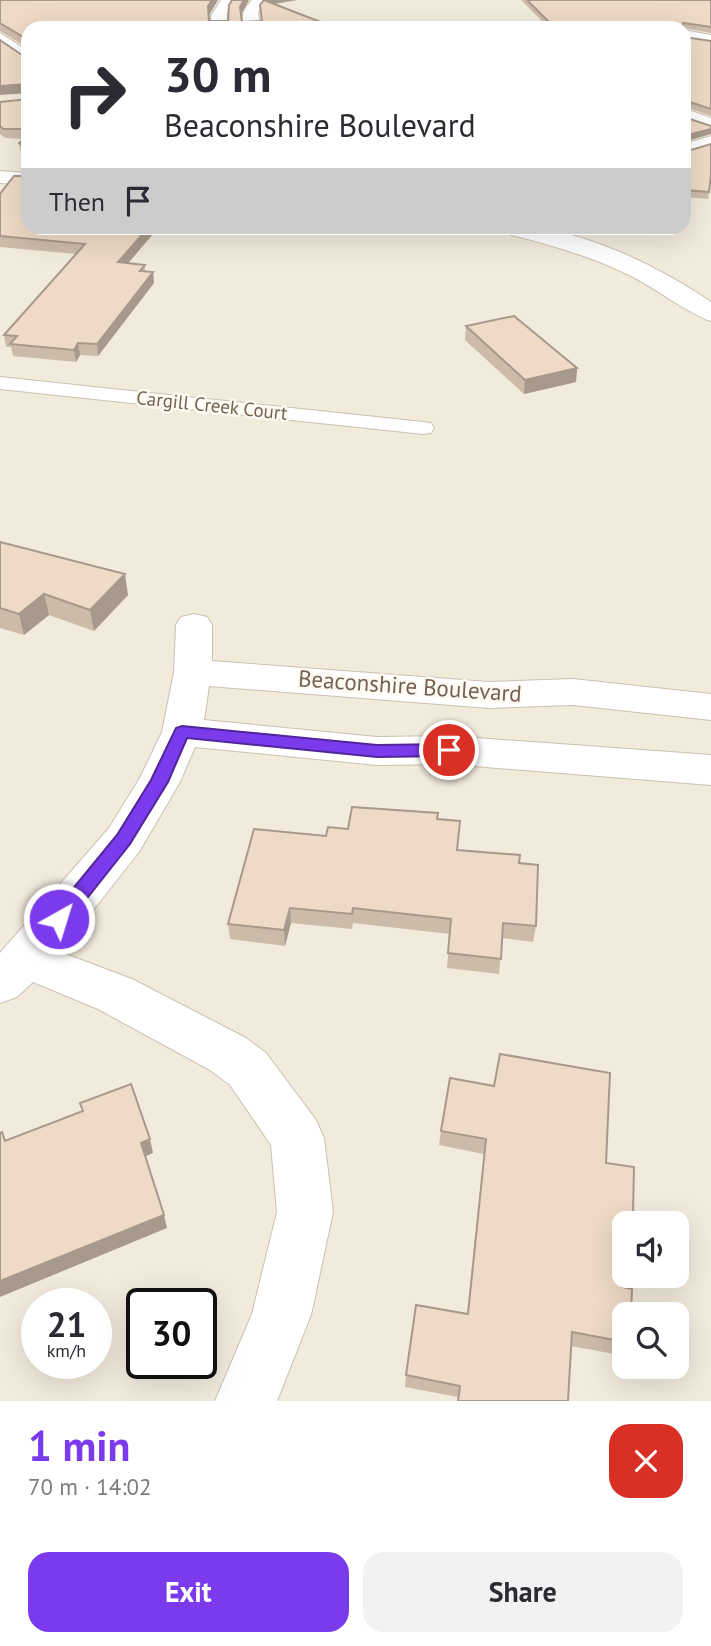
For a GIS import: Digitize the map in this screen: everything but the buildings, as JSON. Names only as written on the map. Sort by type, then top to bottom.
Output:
[{"type":"street","points":[[218,21],[221,7],[229,0]]},
{"type":"street","points":[[250,21],[248,16],[260,0]]},
{"type":"street","points":[[691,36],[711,40]]},
{"type":"street","points":[[0,38],[21,54]]},
{"type":"street","points":[[691,117],[711,125]]},
{"type":"street","points":[[691,148],[711,142]]},
{"type":"street","points":[[0,177],[21,178]]},
{"type":"street","points":[[544,235],[625,263],[685,294],[711,313]]},
{"type":"street","points":[[194,625],[193,671],[182,732],[159,782],[124,839],[13,971],[115,994],[228,1054],[248,1069],[297,1138],[305,1212],[281,1315],[246,1401]]},
{"type":"street","name":"Beaconshire Boulevard","points":[[193,671],[489,695],[573,692],[711,707]]},
{"type":"street","points":[[182,732],[377,751],[449,750],[711,770]]},
{"type":"lane","name":"Cargill Creek Court","points":[[0,383],[423,428]]},
{"type":"shaded area","points":[[0,0],[711,0],[711,1401],[0,1401]]},
{"type":"route","points":[[59,919],[124,839],[159,782],[182,732],[377,751],[449,750]]}]
